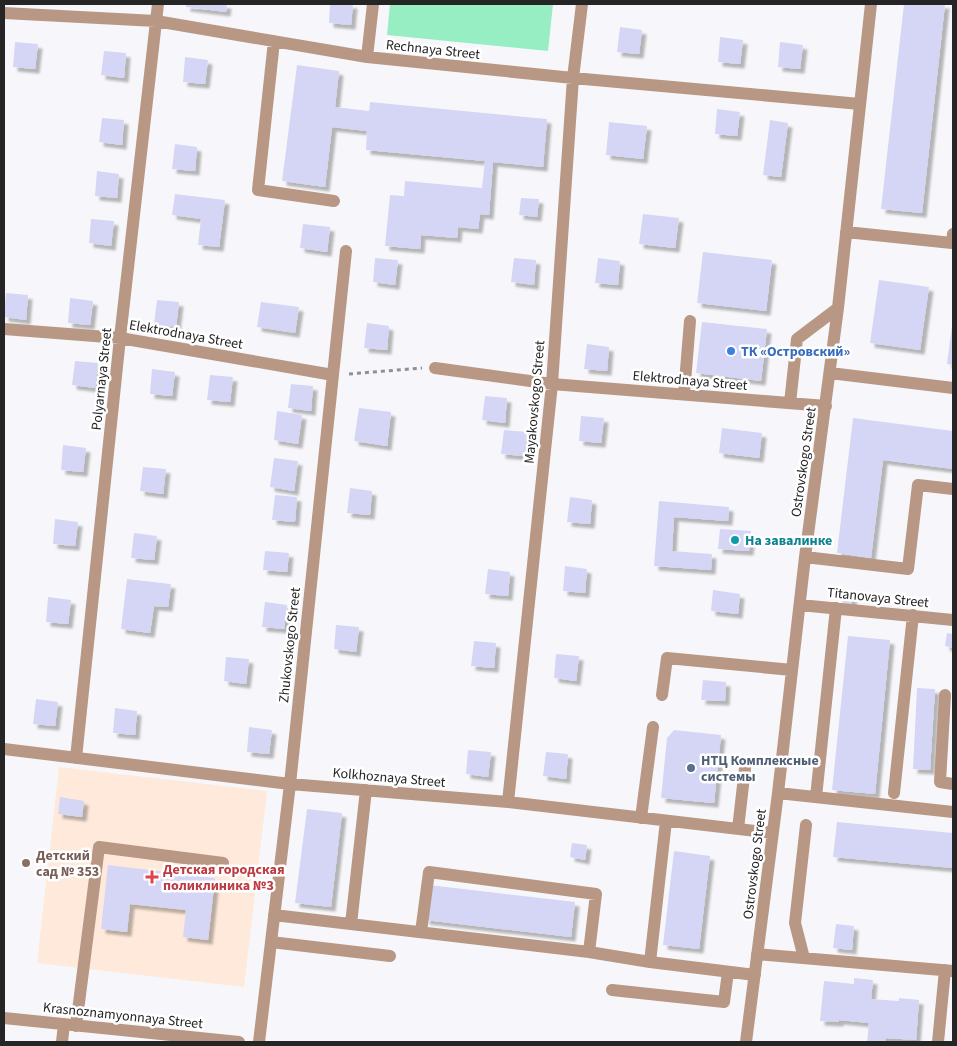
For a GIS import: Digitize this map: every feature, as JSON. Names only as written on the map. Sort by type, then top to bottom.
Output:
[{"type":"street","name":"Polyarnaya Street","points":[[76,758],[120,338],[158,4]]},
{"type":"street","points":[[367,57],[373,4]]},
{"type":"street","name":"Mayakovskogo Street","points":[[508,802],[552,384],[573,78],[582,4]]},
{"type":"street","name":"Ostrovskogo Street","points":[[746,1042],[778,793],[805,557],[838,308],[871,4]]},
{"type":"street","name":"Rechnaya Street","points":[[4,13],[156,21],[367,57],[860,104]]},
{"type":"street","points":[[274,41],[258,190],[334,201]]},
{"type":"street","points":[[846,232],[952,243],[953,234]]},
{"type":"street","name":"Zhukovskogo Street","points":[[259,1042],[290,784],[346,251]]},
{"type":"street","points":[[790,403],[797,339],[838,308]]},
{"type":"street","points":[[684,394],[690,321]]},
{"type":"street","name":"Elektrodnaya Street","points":[[4,329],[120,338],[333,375]]},
{"type":"street","name":"Elektrodnaya Street","points":[[435,368],[552,384],[826,406]]},
{"type":"street","points":[[830,373],[953,388]]},
{"type":"street","points":[[805,557],[908,568],[918,485],[953,489]]},
{"type":"street","name":"Titanovaya Street","points":[[800,605],[953,620]]},
{"type":"street","points":[[816,798],[836,608]]},
{"type":"street","points":[[894,793],[913,616]]},
{"type":"street","points":[[662,695],[667,658],[792,670]]},
{"type":"street","points":[[945,696],[940,782],[953,784]]},
{"type":"street","points":[[641,818],[653,727]]},
{"type":"street","name":"Kolkhoznaya Street","points":[[4,749],[290,784],[508,802],[772,833]]},
{"type":"street","points":[[738,829],[745,768]]},
{"type":"street","points":[[351,924],[366,790]]},
{"type":"street","points":[[778,793],[953,812]]},
{"type":"street","points":[[650,962],[666,821]]},
{"type":"street","points":[[804,958],[795,923],[806,825]]},
{"type":"street","points":[[62,1042],[70,1025],[99,847],[223,863]]},
{"type":"street","points":[[421,932],[428,872],[596,894],[589,952]]},
{"type":"street","points":[[274,915],[589,952],[650,962],[755,975]]},
{"type":"street","points":[[271,942],[390,956]]},
{"type":"street","points":[[757,954],[949,971],[938,1042]]},
{"type":"street","points":[[612,990],[724,1002],[728,972]]},
{"type":"street","name":"Krasnoznamyonnaya Street","points":[[4,1018],[170,1039],[239,1042]]},
{"type":"path","points":[[333,375],[435,368]]},
{"type":"shaded area","name":"Детская городская поликлиника №3","points":[[59,767],[267,791],[244,987],[37,963]]},
{"type":"green space","points":[[390,4],[553,4],[548,51],[387,35]]},
{"type":"building","points":[[186,4],[227,4],[226,12],[186,7]]},
{"type":"building","points":[[330,4],[353,4],[351,25],[329,23]]},
{"type":"building","points":[[904,4],[945,4],[922,213],[881,209]]},
{"type":"building","points":[[620,27],[642,30],[639,54],[617,52]]},
{"type":"building","points":[[720,37],[743,40],[740,64],[718,62]]},
{"type":"building","points":[[15,42],[38,44],[35,69],[13,67]]},
{"type":"building","points":[[780,42],[803,45],[800,69],[778,67]]},
{"type":"building","points":[[104,51],[126,53],[124,78],[101,75]]},
{"type":"building","points":[[185,57],[208,60],[205,84],[183,82]]},
{"type":"building","points":[[297,65],[339,71],[335,107],[369,111],[370,102],[547,119],[543,167],[493,162],[489,215],[480,214],[478,229],[458,227],[457,238],[421,235],[420,249],[385,246],[390,195],[404,196],[405,181],[482,188],[485,161],[366,150],[367,131],[332,127],[325,187],[282,181]]},
{"type":"building","points":[[717,109],[740,112],[737,136],[715,134]]},
{"type":"building","points":[[102,118],[124,120],[122,145],[99,142]]},
{"type":"building","points":[[770,120],[788,123],[781,177],[763,175]]},
{"type":"building","points":[[609,122],[647,126],[643,159],[606,155]]},
{"type":"building","points":[[175,144],[197,147],[195,171],[172,169]]},
{"type":"building","points":[[97,171],[119,174],[117,198],[95,196]]},
{"type":"building","points":[[175,194],[225,200],[219,247],[198,245],[201,219],[172,215]]},
{"type":"building","points":[[521,198],[539,199],[537,217],[519,215]]},
{"type":"building","points":[[643,214],[679,218],[675,248],[639,244]]},
{"type":"building","points":[[91,219],[114,221],[111,246],[89,243]]},
{"type":"building","points":[[303,224],[330,227],[327,252],[300,248]]},
{"type":"building","points":[[703,252],[772,260],[766,311],[697,303]]},
{"type":"building","points":[[375,258],[398,260],[395,285],[373,282]]},
{"type":"building","points":[[514,258],[536,260],[534,285],[511,282]]},
{"type":"building","points":[[598,258],[620,261],[618,285],[595,283]]},
{"type":"building","points":[[879,280],[929,287],[920,350],[870,343]]},
{"type":"building","points":[[6,293],[28,295],[26,320],[4,317]]},
{"type":"building","points":[[70,298],[93,301],[90,325],[68,323]]},
{"type":"building","points":[[157,300],[179,302],[176,327],[154,324]]},
{"type":"building","points":[[261,302],[299,307],[295,333],[257,327]]},
{"type":"building","name":"ТК «Островский»","points":[[702,322],[767,329],[761,381],[696,373]]},
{"type":"building","points":[[367,323],[389,326],[387,350],[364,348]]},
{"type":"building","points":[[953,326],[953,365],[947,364]]},
{"type":"building","points":[[587,344],[609,347],[607,371],[584,369]]},
{"type":"building","points":[[75,361],[98,363],[95,388],[72,385]]},
{"type":"building","points":[[152,369],[175,372],[172,396],[150,394]]},
{"type":"building","points":[[210,375],[233,377],[230,402],[207,400]]},
{"type":"building","points":[[291,384],[313,386],[311,411],[288,408]]},
{"type":"building","points":[[485,396],[507,398],[505,423],[482,420]]},
{"type":"building","points":[[359,408],[391,412],[387,446],[354,441]]},
{"type":"building","points":[[277,411],[302,415],[298,444],[274,440]]},
{"type":"building","points":[[581,416],[604,418],[601,443],[579,441]]},
{"type":"building","points":[[853,418],[953,431],[953,469],[883,460],[871,558],[837,553]]},
{"type":"building","points":[[722,428],[762,433],[759,458],[719,453]]},
{"type":"building","points":[[504,430],[527,432],[524,456],[501,454]]},
{"type":"building","points":[[63,445],[86,448],[83,472],[61,470]]},
{"type":"building","points":[[274,458],[298,461],[294,491],[270,487]]},
{"type":"building","points":[[143,467],[166,469],[163,494],[140,491]]},
{"type":"building","points":[[350,488],[372,491],[370,515],[347,513]]},
{"type":"building","points":[[275,495],[297,497],[295,522],[272,520]]},
{"type":"building","points":[[570,497],[592,500],[590,524],[567,522]]},
{"type":"building","points":[[659,501],[729,507],[728,521],[674,517],[672,551],[712,554],[711,570],[654,566]]},
{"type":"building","points":[[55,519],[78,522],[75,546],[53,544]]},
{"type":"building","name":"На завалинке","points":[[720,529],[751,531],[749,551],[718,549]]},
{"type":"building","points":[[134,533],[157,536],[154,560],[131,558]]},
{"type":"building","points":[[265,551],[289,553],[287,572],[263,570]]},
{"type":"building","points":[[565,566],[587,569],[585,593],[563,591]]},
{"type":"building","points":[[488,569],[510,572],[508,596],[485,594]]},
{"type":"building","points":[[127,579],[171,584],[168,607],[154,606],[150,633],[121,629]]},
{"type":"building","points":[[713,590],[740,594],[738,614],[711,611]]},
{"type":"building","points":[[844,590],[853,591],[851,608],[842,607]]},
{"type":"building","points":[[48,597],[71,600],[68,624],[46,622]]},
{"type":"building","points":[[265,602],[287,605],[284,629],[262,627]]},
{"type":"building","points":[[336,625],[359,627],[356,652],[334,649]]},
{"type":"building","points":[[947,633],[953,634],[953,648],[945,646]]},
{"type":"building","points":[[848,636],[890,640],[875,794],[832,790]]},
{"type":"building","points":[[474,641],[496,643],[494,668],[471,666]]},
{"type":"building","points":[[556,654],[579,656],[576,681],[554,678]]},
{"type":"building","points":[[226,657],[249,659],[246,684],[224,681]]},
{"type":"building","points":[[703,680],[726,682],[725,701],[701,700]]},
{"type":"building","points":[[917,688],[935,689],[930,770],[913,769]]},
{"type":"building","points":[[36,699],[58,702],[55,726],[33,724]]},
{"type":"building","points":[[115,708],[137,711],[135,735],[113,733]]},
{"type":"building","points":[[249,727],[272,730],[269,754],[247,752]]},
{"type":"building","name":"НТЦ Комплексные системы","points":[[674,730],[721,735],[714,803],[661,798],[667,738]]},
{"type":"building","points":[[468,750],[491,752],[488,777],[466,774]]},
{"type":"building","points":[[546,752],[568,754],[566,779],[543,776]]},
{"type":"building","points":[[60,797],[84,801],[82,817],[58,814]]},
{"type":"building","points":[[307,809],[342,813],[331,907],[295,903]]},
{"type":"building","points":[[837,822],[953,833],[953,868],[833,857]]},
{"type":"building","points":[[572,843],[587,845],[585,860],[570,857]]},
{"type":"building","points":[[674,851],[710,856],[699,949],[663,945]]},
{"type":"building","points":[[108,865],[215,878],[208,940],[183,937],[186,910],[130,904],[127,932],[101,929]]},
{"type":"building","points":[[429,885],[575,902],[571,937],[425,920]]},
{"type":"building","points":[[836,924],[854,926],[852,950],[833,948]]},
{"type":"building","points":[[854,978],[873,980],[871,999],[899,1001],[899,998],[919,1000],[916,1040],[886,1038],[885,1042],[867,1042],[869,1023],[839,1020],[839,1022],[820,1021],[824,981],[854,984]]},
{"type":"place","name":"ТК «Островский»","points":[[731,351]]},
{"type":"place","name":"На завалинке","points":[[735,540]]},
{"type":"place","name":"НТЦ Комплексные системы","points":[[691,768]]},
{"type":"place","name":"Детский сад № 353","points":[[26,863]]},
{"type":"place","name":"Детская городская поликлиника №3","points":[[152,877]]}]
